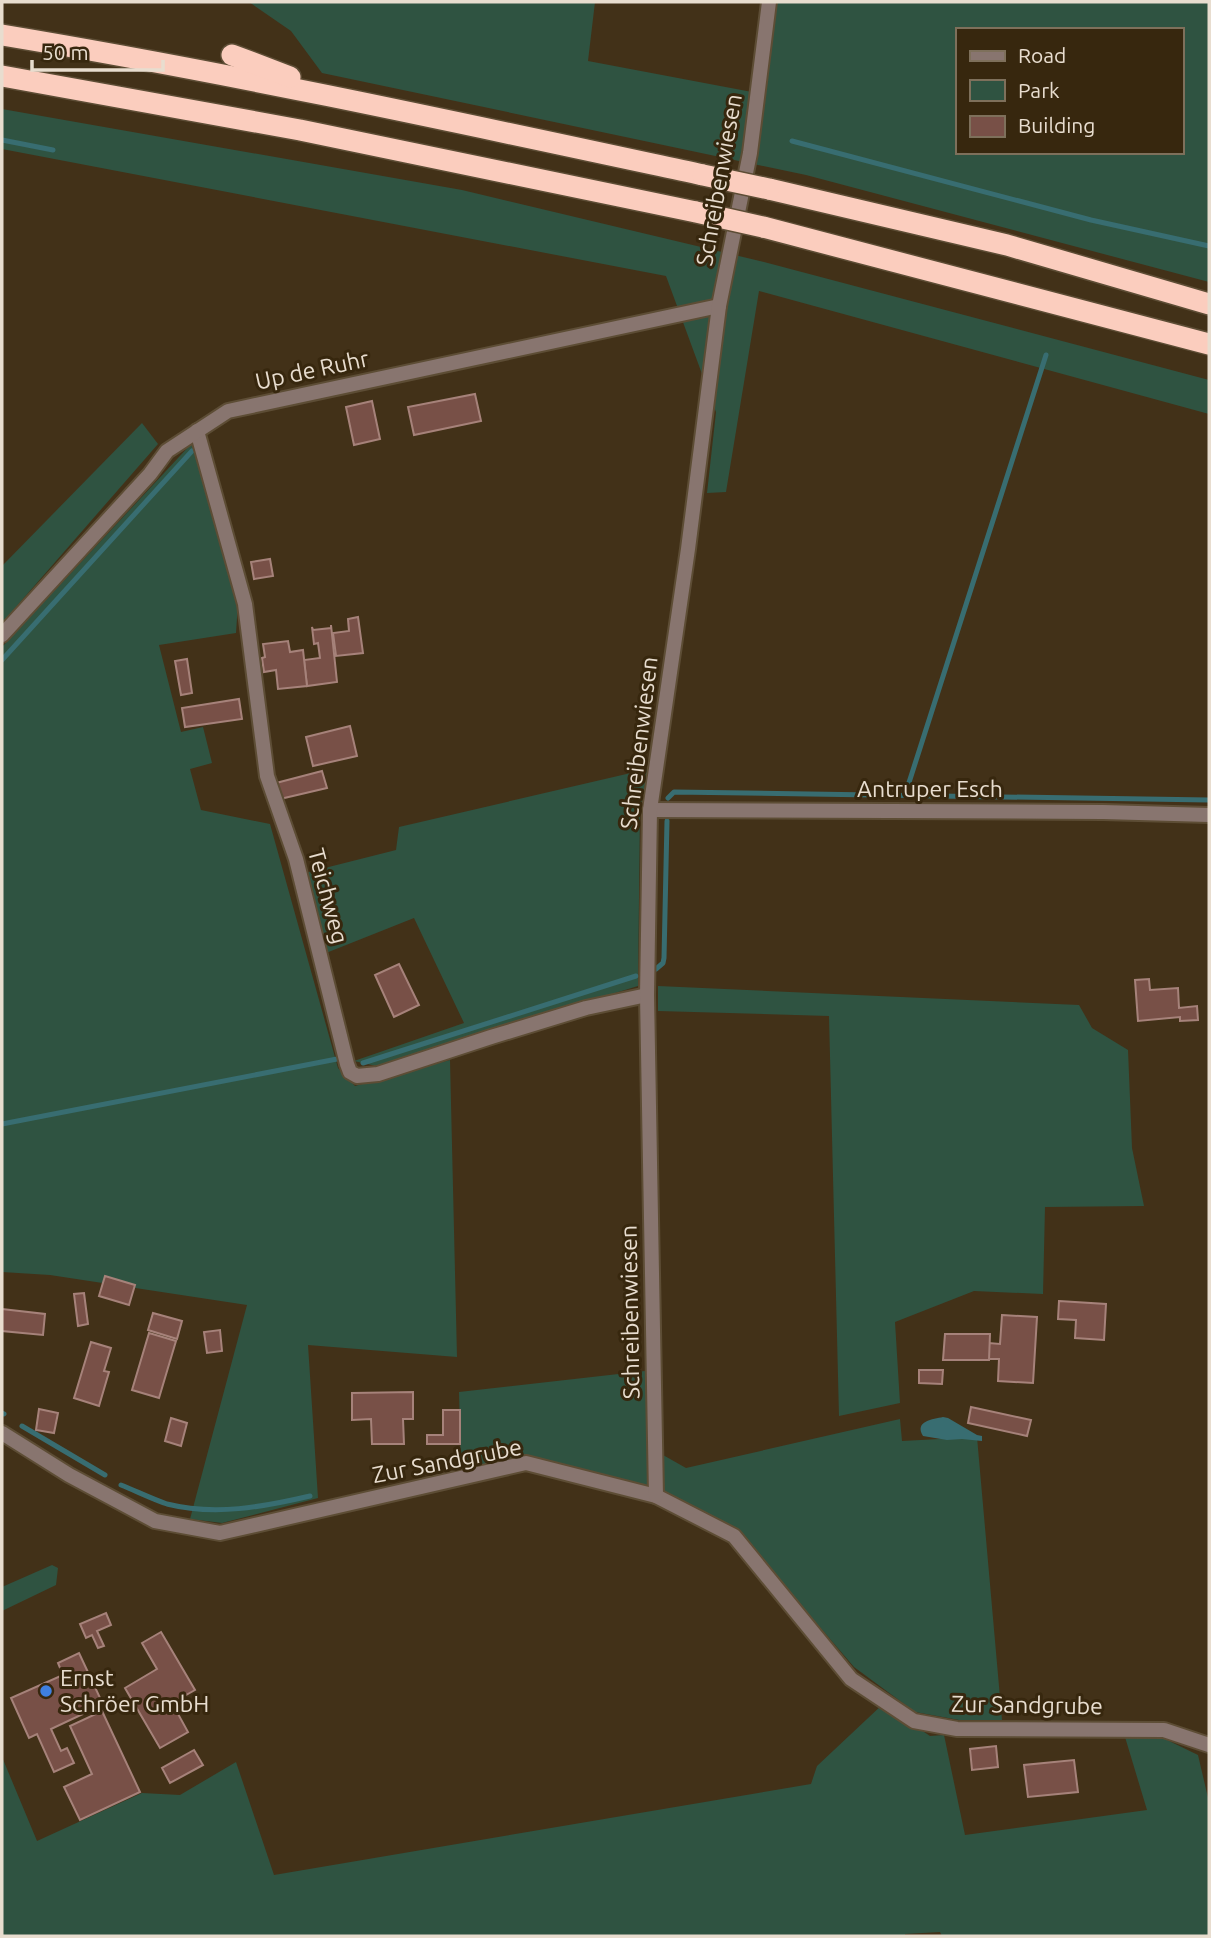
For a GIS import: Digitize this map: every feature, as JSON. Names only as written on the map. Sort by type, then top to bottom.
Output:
[{"type":"highway","points":[[2,35],[344,98],[769,189],[1007,245],[1209,304]]},
{"type":"highway","points":[[232,55],[344,98]]},
{"type":"highway","points":[[2,76],[300,130],[696,212],[1209,344]]},
{"type":"street","name":"Schreibenwiesen","points":[[656,1496],[647,995],[650,810],[688,549],[719,306],[750,153],[769,2]]},
{"type":"street","name":"Up de Ruhr","points":[[2,635],[150,474],[167,451],[228,411],[719,306]]},
{"type":"street","name":"Teichweg","points":[[197,431],[245,604],[267,776],[296,859],[350,1072],[358,1076],[378,1074],[586,1008],[647,995]]},
{"type":"street","name":"Antruper Esch","points":[[650,810],[1209,815]]},
{"type":"street","name":"Zur Sandgrube","points":[[2,1433],[69,1475],[155,1521],[220,1533],[526,1463],[656,1496],[734,1536],[851,1679],[914,1721],[957,1729],[1164,1730],[1209,1745]]},
{"type":"green space","points":[[249,2],[595,2],[588,61],[752,92],[764,2],[1209,2],[1209,282],[806,175],[322,73],[291,31]]},
{"type":"green space","points":[[2,109],[462,190],[764,262],[1209,380],[1209,414],[759,291],[726,492],[707,493],[716,412],[666,276],[2,149]]},
{"type":"green space","points":[[142,423],[158,444],[2,623],[2,566]]},
{"type":"green space","points":[[192,443],[238,603],[236,633],[159,645],[181,732],[203,727],[212,763],[190,769],[201,810],[270,824],[338,1068],[355,1086],[450,1060],[457,1357],[308,1345],[318,1498],[222,1523],[190,1519],[247,1305],[50,1275],[2,1272],[2,647]]},
{"type":"green space","points":[[648,769],[640,810],[638,986],[376,1066],[354,1061],[464,1023],[414,918],[326,953],[305,873],[396,850],[399,827]]},
{"type":"green space","points":[[658,986],[1079,1005],[1092,1028],[1128,1050],[1132,1148],[1144,1206],[1045,1207],[1043,1294],[974,1291],[895,1322],[900,1403],[839,1416],[829,1016],[658,1011]]},
{"type":"green space","points":[[645,1371],[663,1455],[686,1468],[900,1419],[902,1441],[977,1437],[1002,1720],[959,1720],[915,1712],[854,1667],[733,1526],[649,1488],[528,1458],[461,1471],[459,1392]]},
{"type":"green space","points":[[52,1565],[58,1568],[56,1585],[2,1611],[2,1587]]},
{"type":"green space","points":[[883,1704],[930,1736],[944,1735],[965,1835],[1147,1810],[1125,1737],[1163,1738],[1198,1755],[1209,1802],[1209,1936],[942,1936],[940,1932],[905,1936],[2,1936],[2,1757],[37,1841],[142,1793],[180,1795],[236,1762],[274,1875],[811,1784],[817,1766]]},
{"type":"water","points":[[943,1417],[982,1436],[982,1441],[923,1436],[923,1424]]},
{"type":"building","points":[[475,394],[481,421],[414,435],[408,407]]},
{"type":"building","points":[[372,401],[380,439],[354,445],[346,407]]},
{"type":"building","points":[[270,559],[273,576],[254,579],[251,562]]},
{"type":"building","points":[[358,617],[363,653],[336,656],[333,633],[349,631],[348,619]]},
{"type":"building","points":[[331,625],[337,682],[307,686],[304,660],[320,658],[318,643],[314,644],[312,627],[313,630],[331,628]]},
{"type":"building","points":[[288,641],[290,652],[303,650],[307,686],[278,689],[276,670],[264,672],[263,644]]},
{"type":"building","points":[[187,659],[192,693],[181,695],[175,661]]},
{"type":"building","points":[[239,699],[242,719],[185,727],[182,708]]},
{"type":"building","points":[[350,726],[357,756],[313,766],[306,737]]},
{"type":"building","points":[[322,771],[327,788],[280,799],[276,783]]},
{"type":"building","points":[[399,964],[419,1005],[394,1017],[375,975]]},
{"type":"building","points":[[1149,979],[1150,990],[1178,988],[1179,1008],[1197,1006],[1198,1020],[1180,1021],[1180,1017],[1138,1021],[1135,980]]},
{"type":"building","points":[[105,1276],[135,1285],[129,1305],[99,1296]]},
{"type":"building","points":[[84,1293],[88,1324],[78,1326],[74,1294]]},
{"type":"building","points":[[1059,1301],[1106,1304],[1104,1340],[1075,1338],[1076,1320],[1058,1319]]},
{"type":"building","points":[[2,1309],[45,1314],[43,1335],[2,1331]]},
{"type":"building","points":[[153,1313],[182,1321],[177,1339],[148,1330]]},
{"type":"building","points":[[1002,1315],[1037,1317],[1033,1383],[998,1381],[999,1359],[989,1359],[989,1343],[1000,1344]]},
{"type":"building","points":[[220,1330],[222,1351],[207,1353],[204,1332]]},
{"type":"building","points":[[149,1333],[176,1341],[159,1398],[132,1390]]},
{"type":"building","points":[[945,1334],[990,1334],[989,1360],[943,1360]]},
{"type":"building","points":[[91,1342],[111,1348],[104,1371],[109,1372],[99,1406],[74,1398]]},
{"type":"building","points":[[919,1370],[943,1370],[942,1384],[919,1383]]},
{"type":"building","points":[[413,1392],[413,1419],[403,1419],[404,1444],[372,1444],[371,1419],[352,1420],[352,1393]]},
{"type":"building","points":[[971,1407],[1031,1420],[1027,1436],[968,1423]]},
{"type":"building","points":[[39,1409],[58,1413],[54,1433],[36,1430]]},
{"type":"building","points":[[443,1410],[460,1410],[460,1444],[427,1444],[427,1435],[443,1435]]},
{"type":"building","points":[[171,1418],[187,1423],[181,1446],[165,1441]]},
{"type":"building","points":[[106,1613],[111,1625],[97,1631],[104,1646],[98,1648],[92,1635],[86,1638],[80,1624]]},
{"type":"building","points":[[161,1632],[195,1690],[172,1703],[188,1732],[160,1748],[125,1688],[157,1669],[142,1643]]},
{"type":"building","points":[[79,1653],[101,1700],[81,1709],[83,1714],[51,1729],[61,1751],[67,1748],[74,1763],[54,1772],[37,1734],[29,1738],[11,1698],[63,1675],[58,1663]]},
{"type":"building","points":[[102,1711],[140,1792],[80,1820],[64,1787],[92,1774],[70,1726]]},
{"type":"building","points":[[996,1746],[998,1767],[972,1770],[970,1749]]},
{"type":"building","points":[[194,1750],[203,1765],[170,1783],[162,1768]]},
{"type":"building","points":[[1074,1760],[1078,1792],[1028,1797],[1024,1765]]},
{"type":"waterway","points":[[2,140],[53,150]]},
{"type":"waterway","points":[[792,141],[1091,220],[1209,246]]},
{"type":"waterway","points":[[905,795],[1046,355]]},
{"type":"waterway","points":[[2,660],[192,451]]},
{"type":"waterway","points":[[668,798],[674,792],[1209,800]]},
{"type":"waterway","points":[[656,969],[663,963],[664,958],[667,821]]},
{"type":"waterway","points":[[363,1063],[636,976]]},
{"type":"waterway","points":[[2,1124],[337,1059]]},
{"type":"waterway","points":[[22,1426],[105,1475]]},
{"type":"waterway","points":[[121,1485],[167,1504],[185,1508],[239,1509],[310,1496]]},
{"type":"place","name":"Ernst Schröer GmbH","points":[[46,1691]]}]
